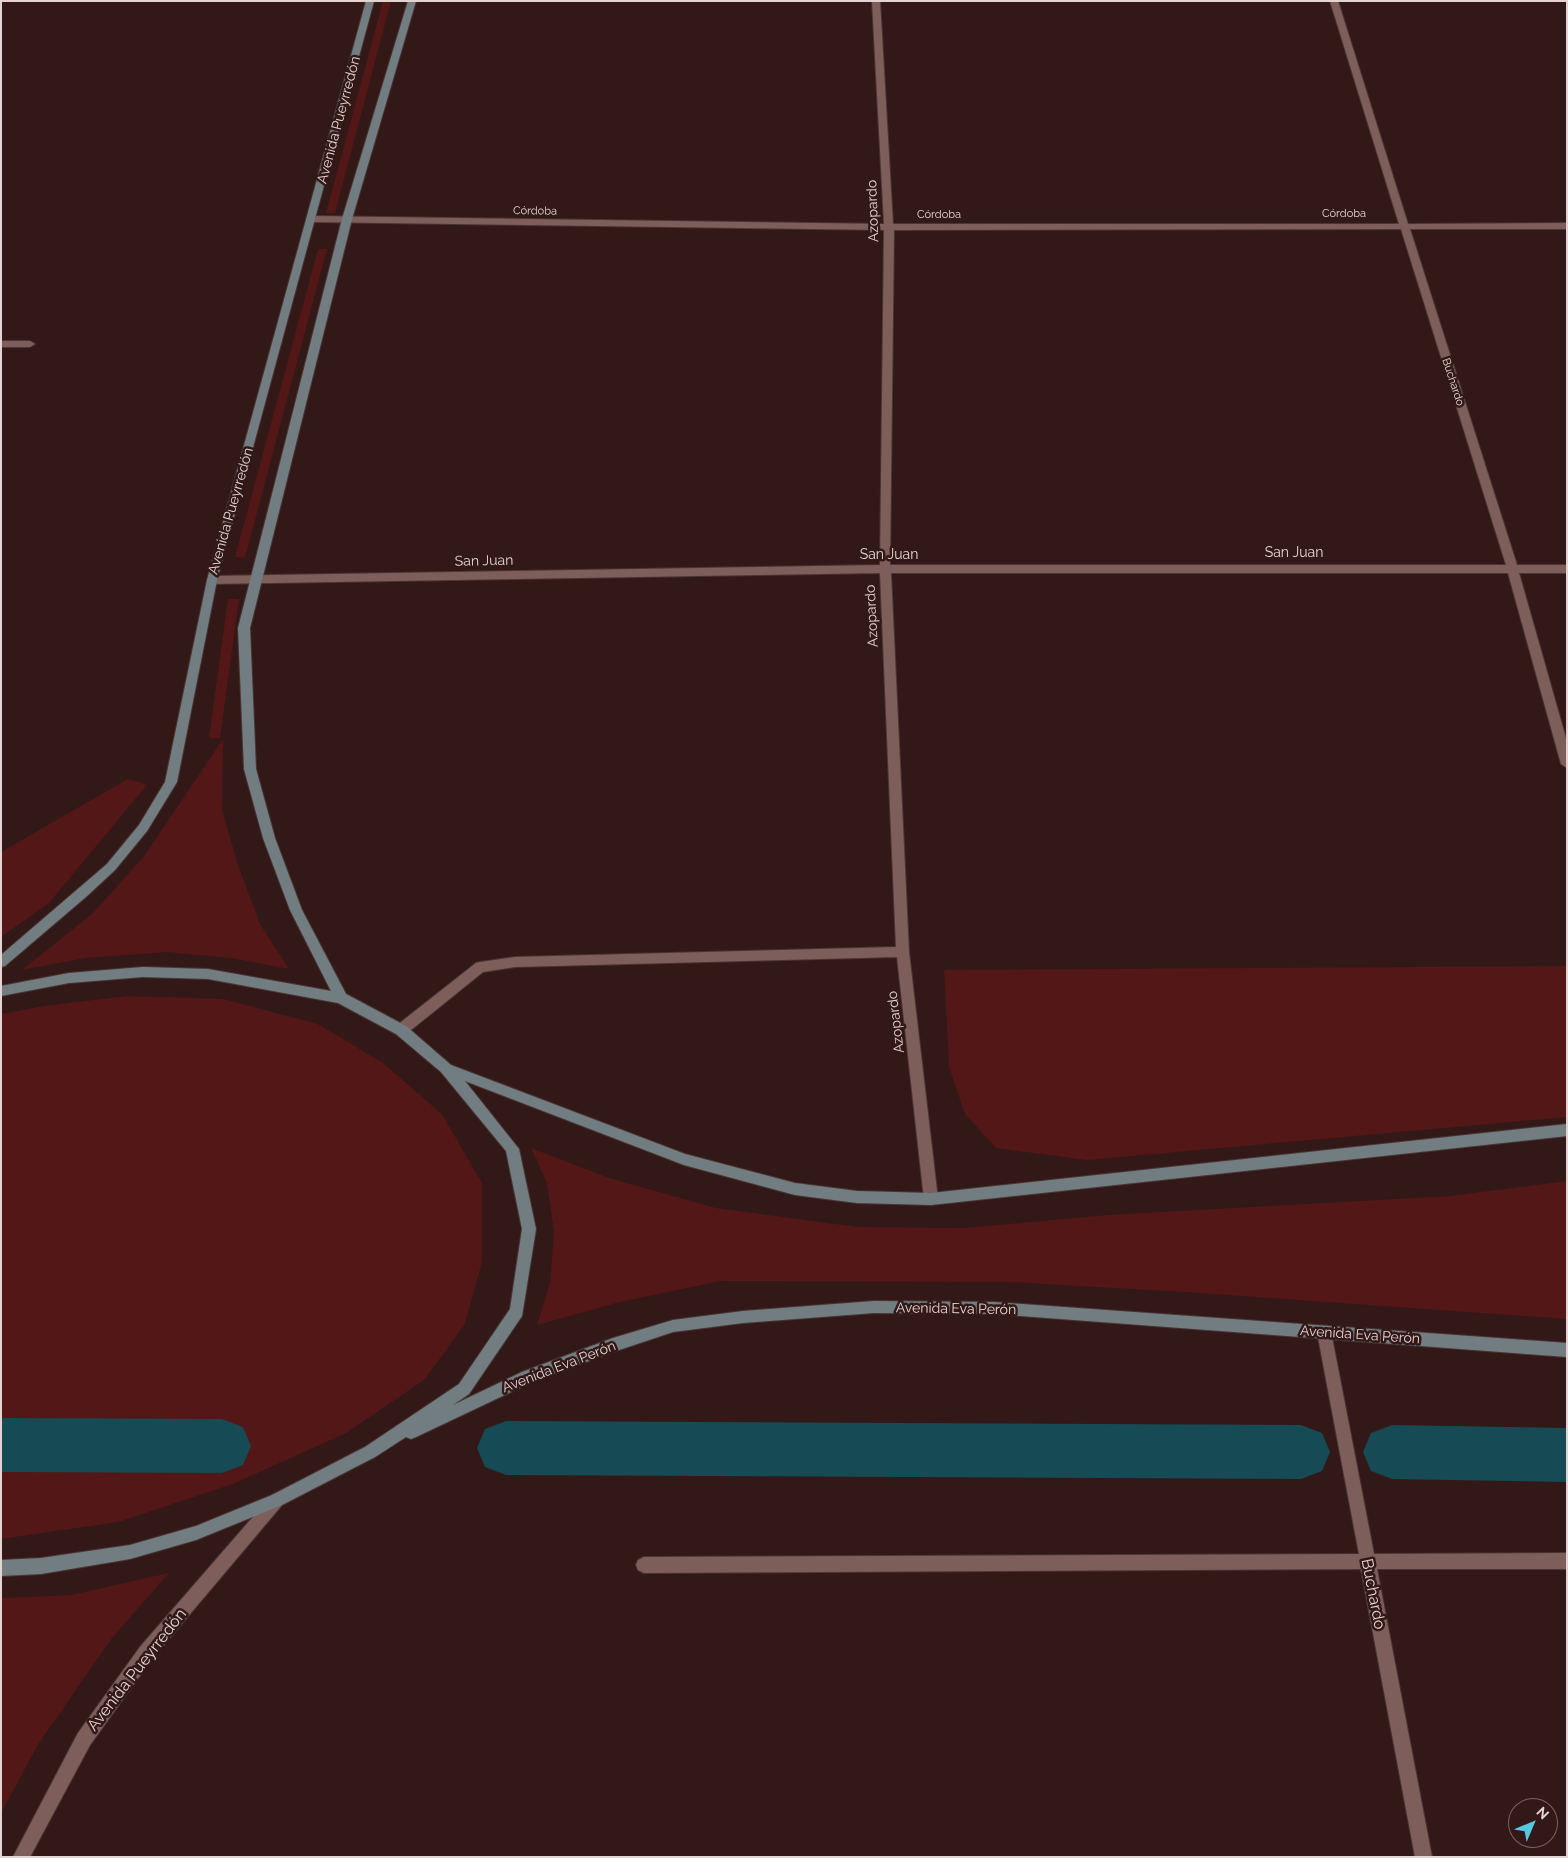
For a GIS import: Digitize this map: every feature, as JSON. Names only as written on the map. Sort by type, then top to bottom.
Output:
[{"type":"main road","name":"Avenida Pueyrredón","points":[[1,962],[83,894],[111,867],[143,828],[171,782],[212,580],[312,220],[370,1]]},
{"type":"main road","points":[[341,998],[296,910],[269,838],[250,770],[244,628],[346,219],[412,1]]},
{"type":"main road","points":[[1,991],[69,978],[143,972],[208,974],[341,998],[401,1030],[446,1068],[512,1149],[529,1229],[517,1311],[464,1389],[370,1452],[277,1500],[196,1533],[130,1552],[41,1566],[1,1568]]},
{"type":"main road","points":[[446,1068],[684,1159],[795,1189],[857,1197],[932,1199],[1567,1130]]},
{"type":"main road","name":"Avenida Eva Perón","points":[[370,1452],[527,1377],[613,1345],[673,1326],[743,1317],[874,1308],[994,1308],[1567,1350]]},
{"type":"street","name":"Azopardo","points":[[876,1],[889,227],[885,570],[903,952],[932,1199]]},
{"type":"street","name":"Buchardo","points":[[1334,1],[1403,226],[1512,568],[1567,764]]},
{"type":"street","name":"Córdoba","points":[[312,220],[889,227],[1567,226]]},
{"type":"street","points":[[1,344],[30,344]]},
{"type":"street","name":"San Juan","points":[[212,580],[885,570],[1567,568]]},
{"type":"street","points":[[401,1030],[480,967],[515,962],[903,952]]},
{"type":"street","name":"Buchardo","points":[[1324,1332],[1424,1857]]},
{"type":"street","name":"Avenida Pueyrredón","points":[[21,1857],[89,1731],[146,1653],[277,1500]]},
{"type":"street","points":[[644,1565],[1567,1561]]},
{"type":"shaded area","points":[[383,1],[391,1],[335,213],[326,213]]},
{"type":"shaded area","points":[[318,249],[327,249],[245,558],[235,557]]},
{"type":"shaded area","points":[[228,599],[239,599],[220,738],[209,738]]},
{"type":"shaded area","points":[[223,739],[222,810],[238,865],[260,924],[289,969],[231,958],[168,952],[85,958],[22,970],[93,913],[145,855]]},
{"type":"shaded area","points":[[128,779],[147,785],[49,903],[1,937],[1,852]]},
{"type":"shaded area","points":[[1567,966],[1567,1117],[1087,1160],[996,1148],[965,1114],[949,1067],[944,970]]},
{"type":"shaded area","points":[[128,996],[223,999],[318,1024],[383,1063],[442,1114],[482,1183],[482,1262],[465,1324],[424,1380],[346,1433],[233,1484],[118,1522],[1,1539],[1,1014],[44,1006]]},
{"type":"shaded area","points":[[531,1148],[609,1178],[716,1208],[858,1227],[965,1228],[1107,1215],[1450,1196],[1567,1181],[1567,1319],[1185,1292],[1011,1282],[721,1281],[620,1302],[537,1325],[550,1283],[554,1232],[547,1183]]},
{"type":"shaded area","points":[[169,1573],[112,1638],[39,1743],[1,1813],[1,1598],[71,1595]]},
{"type":"waterway","points":[[1,1445],[222,1446]]},
{"type":"waterway","points":[[506,1448],[1301,1452]]},
{"type":"waterway","points":[[1392,1452],[1567,1455]]}]
